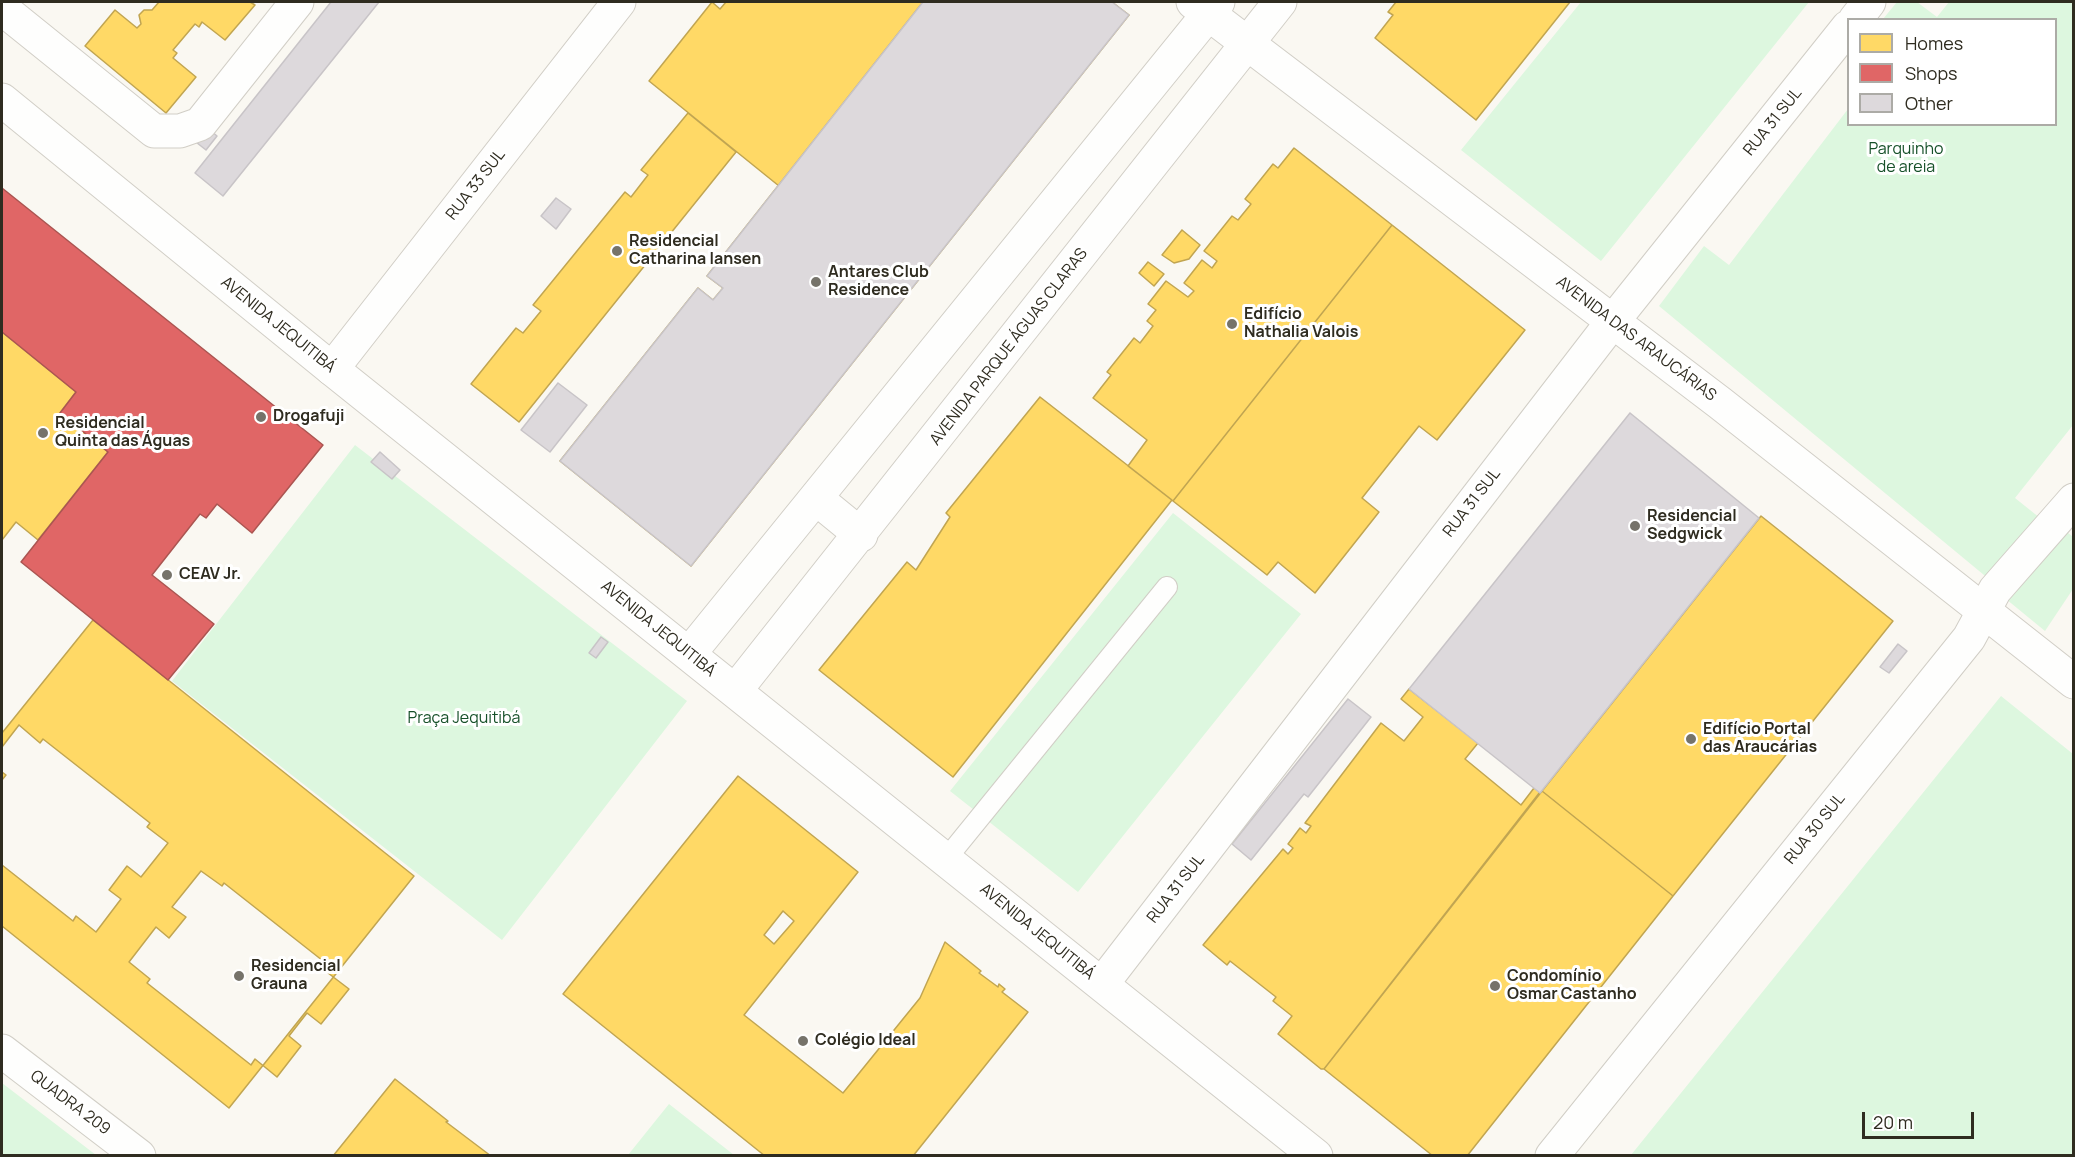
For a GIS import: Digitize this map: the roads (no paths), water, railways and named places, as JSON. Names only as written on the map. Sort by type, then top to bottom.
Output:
[{"type":"street","points":[[10,12],[154,131],[180,131],[200,124],[297,2]]},
{"type":"street","name":"RUA 33 SUL","points":[[332,369],[619,2]]},
{"type":"street","name":"AVENIDA PARQUE ÁGUAS CLARAS","points":[[735,691],[861,535],[1280,2]]},
{"type":"street","points":[[1857,18],[1869,2]]},
{"type":"street","points":[[689,654],[817,499],[1206,6]]},
{"type":"street","name":"AVENIDA DAS ARAUCÁRIAS","points":[[1206,6],[1247,43],[1613,321],[2073,682]]},
{"type":"street","name":"RUA 31 SUL","points":[[1102,984],[1613,321],[1847,28]]},
{"type":"street","name":"AVENIDA JEQUITIBÁ","points":[[2,99],[332,369],[1316,1155]]},
{"type":"street","points":[[817,499],[861,535]]},
{"type":"street","name":"RUA 30 SUL","points":[[1552,1155],[1969,638],[1995,590],[2073,500]]},
{"type":"street","name":"QUADRA 209","points":[[2,1051],[139,1155]]},
{"type":"lane","points":[[946,859],[1167,587]]},
{"type":"place","name":"Residencial Catharina Iansen","points":[[617,251]]},
{"type":"place","name":"Antares Club Residence","points":[[816,282]]},
{"type":"place","name":"Edifício Nathalia Valois","points":[[1232,324]]},
{"type":"place","name":"Drogafuji","points":[[261,417]]},
{"type":"place","name":"Residencial Quinta das Águas","points":[[43,433]]},
{"type":"place","name":"Residencial Sedgwick","points":[[1635,526]]},
{"type":"place","name":"CEAV Jr.","points":[[167,575]]},
{"type":"place","name":"Edifício Portal das Araucárias","points":[[1691,739]]},
{"type":"place","name":"Residencial Grauna","points":[[239,976]]},
{"type":"place","name":"Condomínio Osmar Castanho","points":[[1495,986]]},
{"type":"place","name":"Colégio Ideal","points":[[803,1041]]},
{"type":"park label","name":"Parquinho de areia","points":[[1906,159]]},
{"type":"park label","name":"Praça Jequitibá","points":[[464,719]]}]
